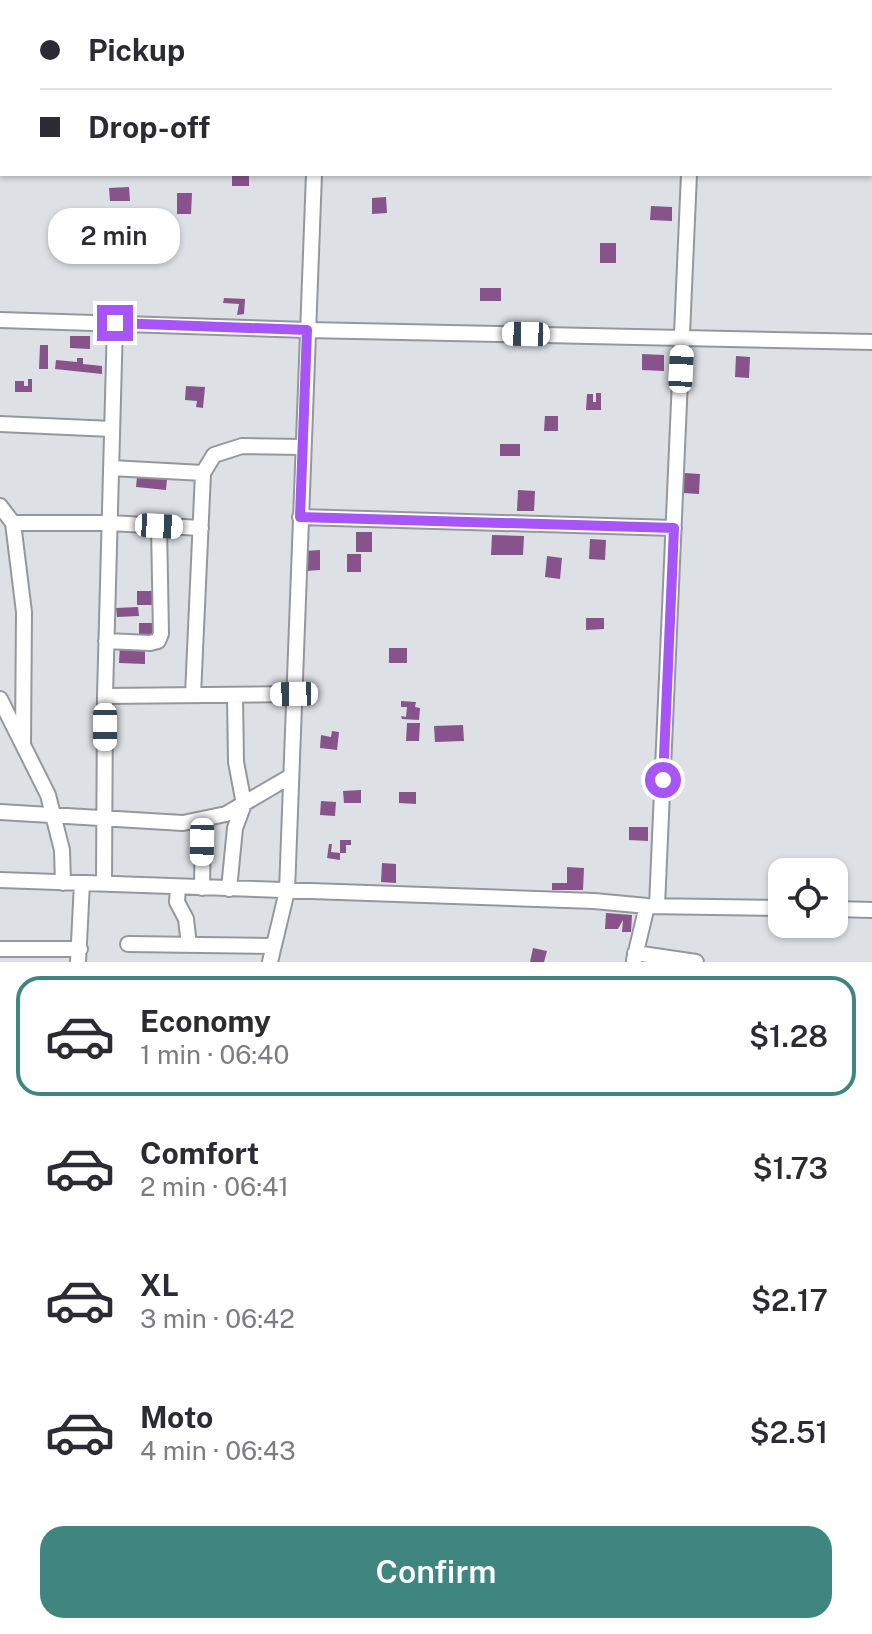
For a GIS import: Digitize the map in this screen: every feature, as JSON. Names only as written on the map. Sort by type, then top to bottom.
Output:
[{"type":"street","points":[[270,962],[287,891],[314,176]]},
{"type":"street","points":[[689,176],[674,528],[652,906],[634,958],[696,962]]},
{"type":"street","points":[[0,320],[872,342]]},
{"type":"street","points":[[104,884],[106,641],[115,323]]},
{"type":"street","points":[[0,424],[112,429]]},
{"type":"street","points":[[193,695],[203,473],[214,455],[242,446],[302,447]]},
{"type":"street","points":[[111,468],[203,473]]},
{"type":"street","points":[[0,506],[13,523],[24,612],[23,743]]},
{"type":"street","points":[[300,517],[674,528]]},
{"type":"street","points":[[13,523],[109,523],[201,528]]},
{"type":"street","points":[[106,641],[158,641],[161,634],[159,526]]},
{"type":"street","points":[[105,696],[294,694]]},
{"type":"street","points":[[229,889],[235,828],[244,804],[236,762],[235,695]]},
{"type":"street","points":[[0,699],[48,795],[62,850],[63,883]]},
{"type":"street","points":[[0,812],[183,823],[226,814],[291,776]]},
{"type":"street","points":[[202,888],[203,819]]},
{"type":"street","points":[[0,880],[594,901],[652,906],[768,908]]},
{"type":"street","points":[[0,949],[26,956],[79,956],[82,883]]},
{"type":"street","points":[[178,887],[177,902],[186,919],[189,945]]},
{"type":"street","points":[[848,909],[872,910]]},
{"type":"street","points":[[128,944],[274,946]]},
{"type":"building","points":[[232,176],[249,176],[249,186],[232,186]]},
{"type":"building","points":[[129,187],[130,201],[110,201],[109,188]]},
{"type":"building","points":[[177,193],[192,193],[191,214],[177,214]]},
{"type":"building","points":[[386,197],[387,213],[372,214],[372,198]]},
{"type":"building","points":[[651,206],[672,207],[672,221],[650,220]]},
{"type":"building","points":[[600,243],[616,243],[616,263],[600,263]]},
{"type":"building","points":[[480,288],[501,288],[501,301],[480,301]]},
{"type":"building","points":[[224,298],[245,299],[244,314],[237,315],[239,304],[223,303]]},
{"type":"building","points":[[70,336],[90,336],[90,349],[70,348]]},
{"type":"building","points":[[40,345],[48,345],[48,369],[39,369]]},
{"type":"building","points":[[642,354],[664,355],[664,371],[642,370]]},
{"type":"building","points":[[736,356],[750,357],[749,378],[735,377]]},
{"type":"building","points":[[77,358],[83,358],[83,364],[102,366],[102,374],[55,369],[56,360],[77,362]]},
{"type":"building","points":[[28,379],[32,379],[32,392],[15,392],[15,381],[24,381],[24,386],[28,386]]},
{"type":"building","points":[[186,386],[205,387],[203,408],[196,407],[197,401],[185,400]]},
{"type":"building","points":[[596,393],[601,393],[601,410],[586,410],[587,394],[593,394],[593,402],[596,402]]},
{"type":"building","points":[[545,416],[558,416],[558,431],[544,431]]},
{"type":"building","points":[[500,444],[520,444],[520,456],[500,456]]},
{"type":"building","points":[[684,473],[700,474],[699,494],[683,493]]},
{"type":"building","points":[[137,477],[167,479],[166,490],[136,487]]},
{"type":"building","points":[[518,490],[535,491],[534,511],[517,511]]},
{"type":"building","points":[[356,532],[372,532],[372,552],[356,552]]},
{"type":"building","points":[[492,535],[524,536],[523,555],[491,555]]},
{"type":"building","points":[[590,539],[606,540],[605,560],[589,559]]},
{"type":"building","points":[[320,550],[320,570],[306,571],[305,551]]},
{"type":"building","points":[[347,554],[361,554],[361,572],[347,572]]},
{"type":"building","points":[[547,556],[562,558],[560,579],[545,577]]},
{"type":"building","points":[[137,591],[153,591],[153,605],[137,605]]},
{"type":"building","points":[[138,607],[139,616],[117,617],[116,608]]},
{"type":"building","points":[[586,618],[604,618],[604,629],[586,630]]},
{"type":"building","points":[[139,623],[156,623],[157,636],[139,636]]},
{"type":"building","points":[[120,644],[145,645],[145,664],[119,663]]},
{"type":"building","points":[[389,648],[407,648],[407,663],[389,663]]},
{"type":"building","points":[[401,701],[416,702],[415,707],[420,708],[419,720],[402,719],[401,716],[406,717],[407,707],[401,707]]},
{"type":"building","points":[[407,723],[420,723],[419,741],[406,741]]},
{"type":"building","points":[[463,725],[464,741],[435,742],[434,726]]},
{"type":"building","points":[[332,731],[339,732],[337,750],[320,748],[321,735],[331,737]]},
{"type":"building","points":[[361,790],[361,803],[344,803],[343,791]]},
{"type":"building","points":[[399,792],[416,792],[416,804],[399,803]]},
{"type":"building","points":[[321,801],[336,802],[335,816],[320,815]]},
{"type":"building","points":[[629,827],[648,827],[648,841],[629,840]]},
{"type":"building","points":[[340,840],[351,840],[351,845],[346,845],[346,853],[340,853]]},
{"type":"building","points":[[329,844],[332,844],[331,852],[340,853],[340,860],[327,858]]},
{"type":"building","points":[[382,863],[396,864],[396,883],[381,882]]},
{"type":"building","points":[[567,867],[584,868],[583,890],[552,890],[552,883],[567,883]]},
{"type":"building","points":[[606,913],[632,915],[631,932],[622,932],[623,920],[618,929],[605,929]]},
{"type":"building","points":[[533,948],[547,951],[544,962],[530,962]]},
{"type":"route","points":[[115,323],[307,330],[300,517],[674,528],[663,780]]}]
